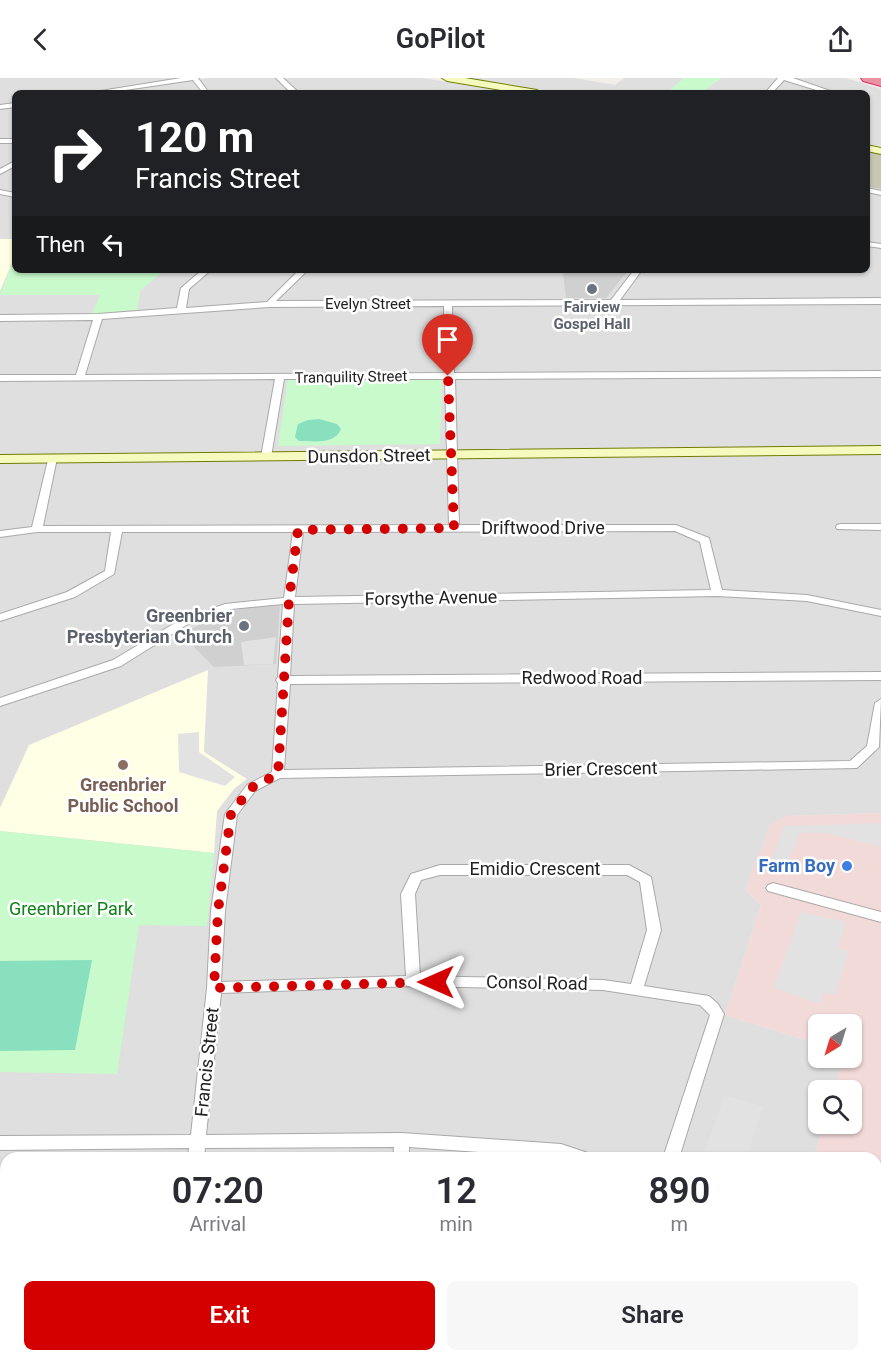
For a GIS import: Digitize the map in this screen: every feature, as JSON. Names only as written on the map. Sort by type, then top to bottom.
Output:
[{"type":"main road","points":[[447,78],[501,90]]},
{"type":"main road","name":"Dunsdon Street","points":[[0,459],[881,450]]},
{"type":"street","points":[[115,90],[195,78]]},
{"type":"street","points":[[279,78],[291,90]]},
{"type":"street","points":[[771,90],[784,78],[823,90]]},
{"type":"street","points":[[181,310],[185,288],[203,273]]},
{"type":"street","points":[[269,304],[301,273]]},
{"type":"street","points":[[614,303],[636,273]]},
{"type":"street","name":"Evelyn Street","points":[[0,318],[98,317],[269,304],[881,301]]},
{"type":"street","points":[[448,304],[448,376],[454,528]]},
{"type":"street","points":[[80,378],[98,317]]},
{"type":"street","name":"Tranquility Street","points":[[0,378],[881,374]]},
{"type":"street","points":[[266,457],[280,378]]},
{"type":"street","points":[[37,529],[52,458]]},
{"type":"street","points":[[841,527],[881,527]]},
{"type":"street","name":"Driftwood Drive","points":[[0,534],[37,529],[676,528],[705,540],[717,593]]},
{"type":"street","points":[[0,618],[69,596],[90,586],[110,572],[117,530]]},
{"type":"street","points":[[278,774],[282,680],[298,530]]},
{"type":"street","name":"Forsythe Avenue","points":[[0,702],[117,663],[183,622],[229,606],[289,600],[717,593],[807,598],[881,613]]},
{"type":"street","name":"Redwood Road","points":[[282,680],[881,675]]},
{"type":"street","name":"Brier Crescent","points":[[278,774],[853,765],[873,747],[881,703]]},
{"type":"street","name":"Francis Street","points":[[197,1150],[214,988],[218,911],[231,814],[251,788],[278,774]]},
{"type":"street","name":"Emidio Crescent","points":[[413,981],[408,894],[416,877],[440,870],[601,868],[629,870],[646,880],[654,930],[636,990]]},
{"type":"street","points":[[773,888],[881,917]]},
{"type":"street","name":"Consol Road","points":[[214,988],[413,981],[603,985],[704,1000],[717,1014],[673,1152]]},
{"type":"street","points":[[401,1152],[402,1140]]},
{"type":"street","points":[[0,1143],[197,1150],[402,1140],[564,1152]]},
{"type":"shaded area","points":[[0,78],[176,78],[182,82],[206,78],[423,78],[495,90],[12,90],[12,273],[870,273],[870,187],[881,189],[881,813],[786,816],[745,889],[761,905],[725,1015],[808,1041],[808,1068],[840,1068],[837,1080],[808,1080],[808,1134],[821,1134],[816,1152],[0,1152]]},
{"type":"shaded area","points":[[469,78],[574,78],[615,85],[624,78],[684,78],[670,90],[541,90]]},
{"type":"shaded area","points":[[721,78],[846,78],[881,89],[881,146],[870,144],[870,90],[704,90]]},
{"type":"shaded area","points":[[870,152],[881,154],[881,189],[870,187]]},
{"type":"shaded area","points":[[0,239],[12,239],[12,263],[0,291]]},
{"type":"shaded area","points":[[563,273],[626,273],[606,298],[566,298]]},
{"type":"shaded area","points":[[280,604],[276,664],[214,667],[182,635],[205,621],[246,607]]},
{"type":"shaded area","points":[[276,637],[273,664],[244,665],[241,642]]},
{"type":"shaded area","name":"Greenbrier Public School","points":[[208,670],[204,752],[247,779],[235,788],[217,811],[214,853],[0,831],[0,808],[29,745]]},
{"type":"shaded area","points":[[199,732],[199,752],[235,777],[225,786],[179,772],[178,734]]},
{"type":"shaded area","points":[[881,813],[881,1152],[816,1152],[821,1134],[862,1134],[862,1080],[837,1080],[840,1068],[862,1068],[862,1014],[808,1014],[808,1041],[725,1015],[761,905],[745,889],[771,824],[786,816]]},
{"type":"shaded area","points":[[881,823],[880,847],[827,833],[800,833],[783,872],[769,868],[784,826]]},
{"type":"shaded area","points":[[801,912],[845,922],[839,948],[849,952],[835,995],[823,992],[820,1004],[774,988]]},
{"type":"shaded area","points":[[725,1095],[763,1107],[748,1152],[704,1152]]},
{"type":"green space","points":[[684,78],[721,78],[704,90],[670,90]]},
{"type":"green space","points":[[12,264],[12,273],[161,273],[140,291],[137,310],[92,314],[100,295],[0,295]]},
{"type":"green space","points":[[288,378],[442,379],[440,444],[278,446]]},
{"type":"green space","points":[[319,419],[337,424],[341,429],[334,438],[299,441],[295,437],[298,424]]},
{"type":"green space","name":"Greenbrier Park","points":[[0,831],[214,853],[207,926],[139,925],[117,1074],[0,1072]]},
{"type":"green space","points":[[92,960],[75,1050],[0,1051],[0,961]]},
{"type":"place","name":"Fairview Gospel Hall","points":[[592,289]]},
{"type":"place","name":"Greenbrier Presbyterian Church","points":[[244,626]]},
{"type":"place","name":"Greenbrier Public School","points":[[123,765]]},
{"type":"place","name":"Farm Boy","points":[[847,866]]},
{"type":"route","points":[[436,982],[214,988],[218,911],[231,814],[251,788],[278,774],[282,680],[298,530],[454,528],[448,376]]}]
